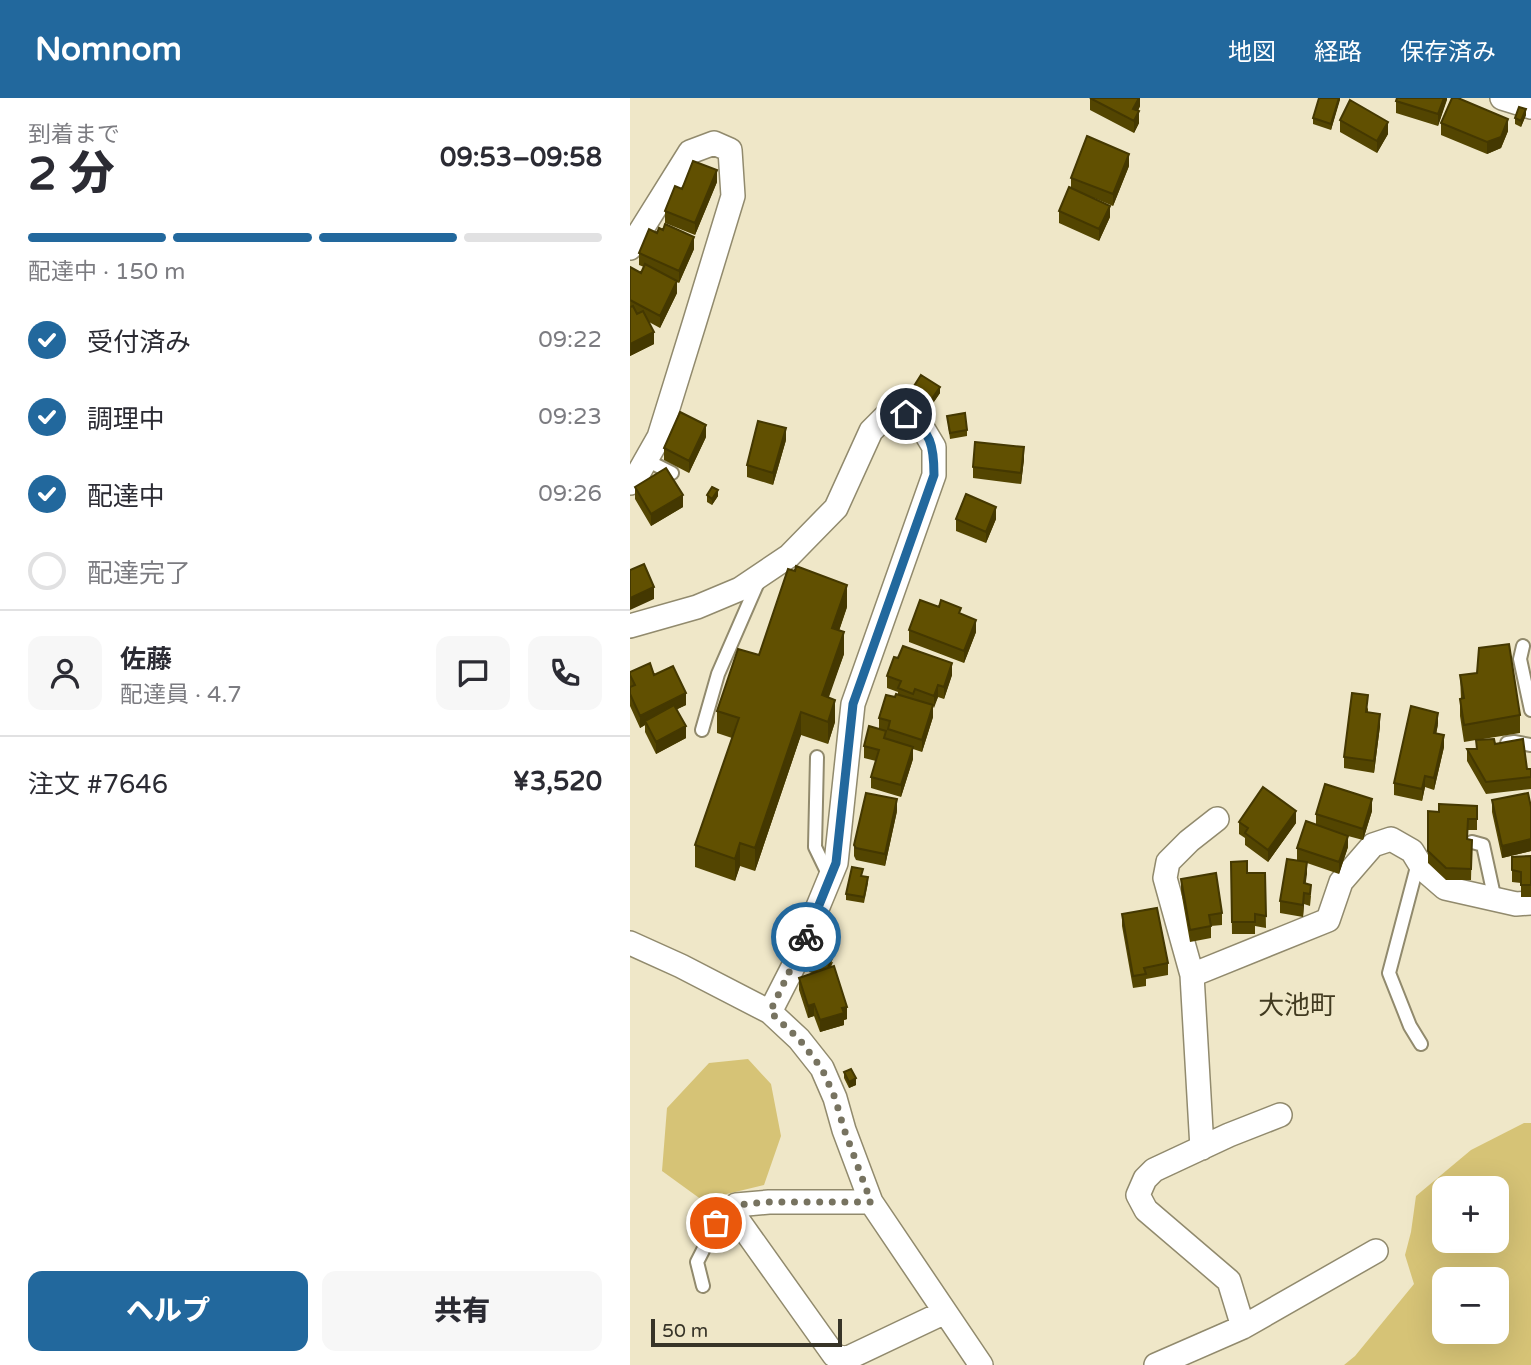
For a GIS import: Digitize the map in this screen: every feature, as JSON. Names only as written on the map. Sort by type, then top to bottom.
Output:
[{"type":"street","points":[[1502,98],[1531,107]]},
{"type":"street","points":[[630,248],[690,152],[715,143],[730,150],[733,196],[659,437],[638,474],[630,482]]},
{"type":"street","points":[[630,626],[697,607],[740,589],[789,556],[836,508],[871,431],[888,414],[906,414],[919,422],[934,447],[934,475],[853,704],[836,863],[793,967],[770,1012]]},
{"type":"street","points":[[1202,1148],[1192,975],[1165,878],[1168,862],[1217,819]]},
{"type":"street","points":[[1192,975],[1328,920],[1341,882],[1373,845],[1391,839],[1412,852],[1418,862],[1445,888],[1516,904],[1531,904]]},
{"type":"street","points":[[630,943],[770,1012],[799,1039],[822,1069],[835,1098],[871,1202],[981,1365]]},
{"type":"street","points":[[1242,1327],[1229,1280],[1146,1210],[1139,1195],[1145,1179],[1154,1170],[1280,1115]]},
{"type":"street","points":[[871,1202],[769,1202],[736,1205],[735,1216],[834,1355],[834,1361],[846,1359],[945,1312]]},
{"type":"street","points":[[1156,1365],[1242,1327],[1376,1251]]},
{"type":"lane","points":[[646,460],[672,472]]},
{"type":"lane","points":[[702,730],[718,674],[761,575]]},
{"type":"lane","points":[[1523,646],[1520,659],[1531,710]]},
{"type":"lane","points":[[1502,744],[1514,742],[1531,745]]},
{"type":"lane","points":[[817,757],[816,847],[830,878]]},
{"type":"lane","points":[[1472,842],[1483,845],[1495,900]]},
{"type":"lane","points":[[1418,862],[1389,973],[1410,1026],[1421,1044]]},
{"type":"lane","points":[[703,1286],[697,1262],[721,1215],[736,1209]]},
{"type":"shaded area","points":[[748,1059],[771,1084],[781,1136],[764,1185],[702,1200],[662,1171],[667,1108],[709,1063]]},
{"type":"shaded area","points":[[1524,1123],[1531,1123],[1531,1365],[1344,1365],[1355,1356],[1414,1284],[1405,1255],[1416,1196],[1432,1183],[1432,1253],[1509,1253],[1509,1176],[1440,1176],[1471,1150]]},
{"type":"building","points":[[1090,98],[1139,98],[1133,109],[1139,111],[1134,121]]},
{"type":"building","points":[[1319,98],[1339,98],[1331,124],[1313,118]]},
{"type":"building","points":[[1397,98],[1444,98],[1438,114],[1396,101]]},
{"type":"building","points":[[1452,98],[1458,98],[1508,119],[1501,137],[1487,142],[1441,123]]},
{"type":"building","points":[[1350,100],[1388,122],[1377,141],[1340,120]]},
{"type":"building","points":[[1519,107],[1526,109],[1521,121],[1515,118]]},
{"type":"building","points":[[1087,136],[1129,154],[1113,194],[1071,178]]},
{"type":"building","points":[[693,161],[717,170],[695,223],[665,211],[675,186],[682,189]]},
{"type":"building","points":[[1069,187],[1110,206],[1099,229],[1059,211]]},
{"type":"building","points":[[665,224],[694,237],[679,271],[639,253],[649,229],[657,233],[659,228],[663,230]]},
{"type":"building","points":[[645,264],[677,281],[660,316],[630,300],[630,267],[641,273]]},
{"type":"building","points":[[633,306],[637,314],[643,311],[654,332],[630,344],[630,307]]},
{"type":"building","points":[[921,375],[940,387],[927,406],[909,394]]},
{"type":"building","points":[[680,412],[706,425],[689,461],[664,448]]},
{"type":"building","points":[[965,413],[967,430],[950,433],[947,416]]},
{"type":"building","points":[[758,421],[786,428],[773,473],[747,465]]},
{"type":"building","points":[[975,442],[1024,447],[1021,473],[973,467]]},
{"type":"building","points":[[666,468],[683,495],[651,514],[635,487]]},
{"type":"building","points":[[712,487],[718,490],[712,499],[707,495]]},
{"type":"building","points":[[966,494],[996,507],[986,532],[956,519]]},
{"type":"building","points":[[644,564],[654,587],[630,598],[630,570]]},
{"type":"building","points":[[796,566],[847,585],[832,628],[844,632],[822,695],[835,700],[828,722],[801,712],[755,848],[740,843],[735,859],[695,845],[739,718],[717,711],[738,649],[759,655],[788,569],[795,571]]},
{"type":"building","points":[[920,600],[939,607],[941,600],[961,608],[959,613],[976,620],[964,651],[909,630]]},
{"type":"building","points":[[1509,644],[1520,715],[1464,725],[1460,699],[1464,698],[1460,675],[1477,673],[1479,648]]},
{"type":"building","points":[[903,646],[952,663],[944,687],[938,685],[934,696],[915,689],[913,694],[898,688],[901,681],[887,676],[894,657],[898,658]]},
{"type":"building","points":[[650,663],[654,675],[673,666],[686,693],[640,716],[630,694],[630,687],[635,685],[630,672]]},
{"type":"building","points":[[1352,693],[1368,695],[1366,712],[1380,714],[1374,761],[1344,757]]},
{"type":"building","points":[[896,694],[933,705],[922,740],[888,729],[890,721],[879,718],[886,695],[895,697]]},
{"type":"building","points":[[674,705],[686,726],[656,742],[645,721]]},
{"type":"building","points":[[1411,706],[1438,713],[1434,733],[1444,735],[1434,778],[1425,776],[1422,789],[1394,783]]},
{"type":"building","points":[[869,726],[886,731],[884,738],[913,747],[901,785],[871,777],[879,750],[864,746]]},
{"type":"building","points":[[1494,739],[1495,744],[1523,739],[1527,769],[1531,769],[1531,777],[1486,782],[1467,749],[1477,749],[1476,740]]},
{"type":"building","points":[[1325,784],[1372,799],[1363,829],[1316,814]]},
{"type":"building","points":[[1263,787],[1296,811],[1268,850],[1245,833],[1248,828],[1239,822]]},
{"type":"building","points":[[866,793],[897,799],[885,854],[856,848],[854,845]]},
{"type":"building","points":[[1528,793],[1531,839],[1502,846],[1492,800]]},
{"type":"building","points":[[1439,804],[1477,806],[1477,819],[1468,819],[1467,839],[1472,840],[1471,869],[1446,868],[1428,851],[1428,811],[1439,812]]},
{"type":"building","points":[[1306,821],[1348,836],[1339,862],[1297,848]]},
{"type":"building","points":[[1531,856],[1531,885],[1521,885],[1521,872],[1512,870],[1512,857]]},
{"type":"building","points":[[1287,859],[1307,862],[1304,883],[1311,885],[1310,894],[1304,893],[1303,905],[1280,901]]},
{"type":"building","points":[[1247,861],[1247,873],[1265,873],[1266,916],[1255,914],[1255,922],[1232,922],[1231,862]]},
{"type":"building","points":[[852,867],[863,869],[861,876],[868,877],[864,897],[846,894]]},
{"type":"building","points":[[1216,873],[1222,913],[1209,915],[1211,926],[1190,930],[1181,879]]},
{"type":"building","points":[[1157,908],[1168,963],[1144,968],[1146,974],[1133,976],[1122,914]]},
{"type":"building","points":[[816,949],[833,956],[828,968],[821,970],[809,966]]},
{"type":"building","points":[[834,966],[847,1007],[842,1008],[844,1013],[820,1020],[814,1004],[808,1006],[799,978]]},
{"type":"building","points":[[851,1069],[856,1078],[849,1082],[844,1072]]},
{"type":"way so far","points":[[716,1223],[721,1215],[736,1209],[736,1205],[769,1202],[871,1202],[835,1098],[822,1069],[799,1039],[770,1012],[806,937]]},
{"type":"district","name":"大池町","points":[[1297,1005]]},
{"type":"route","points":[[806,937],[836,863],[853,704],[934,475],[934,447],[919,422],[906,414]]}]
